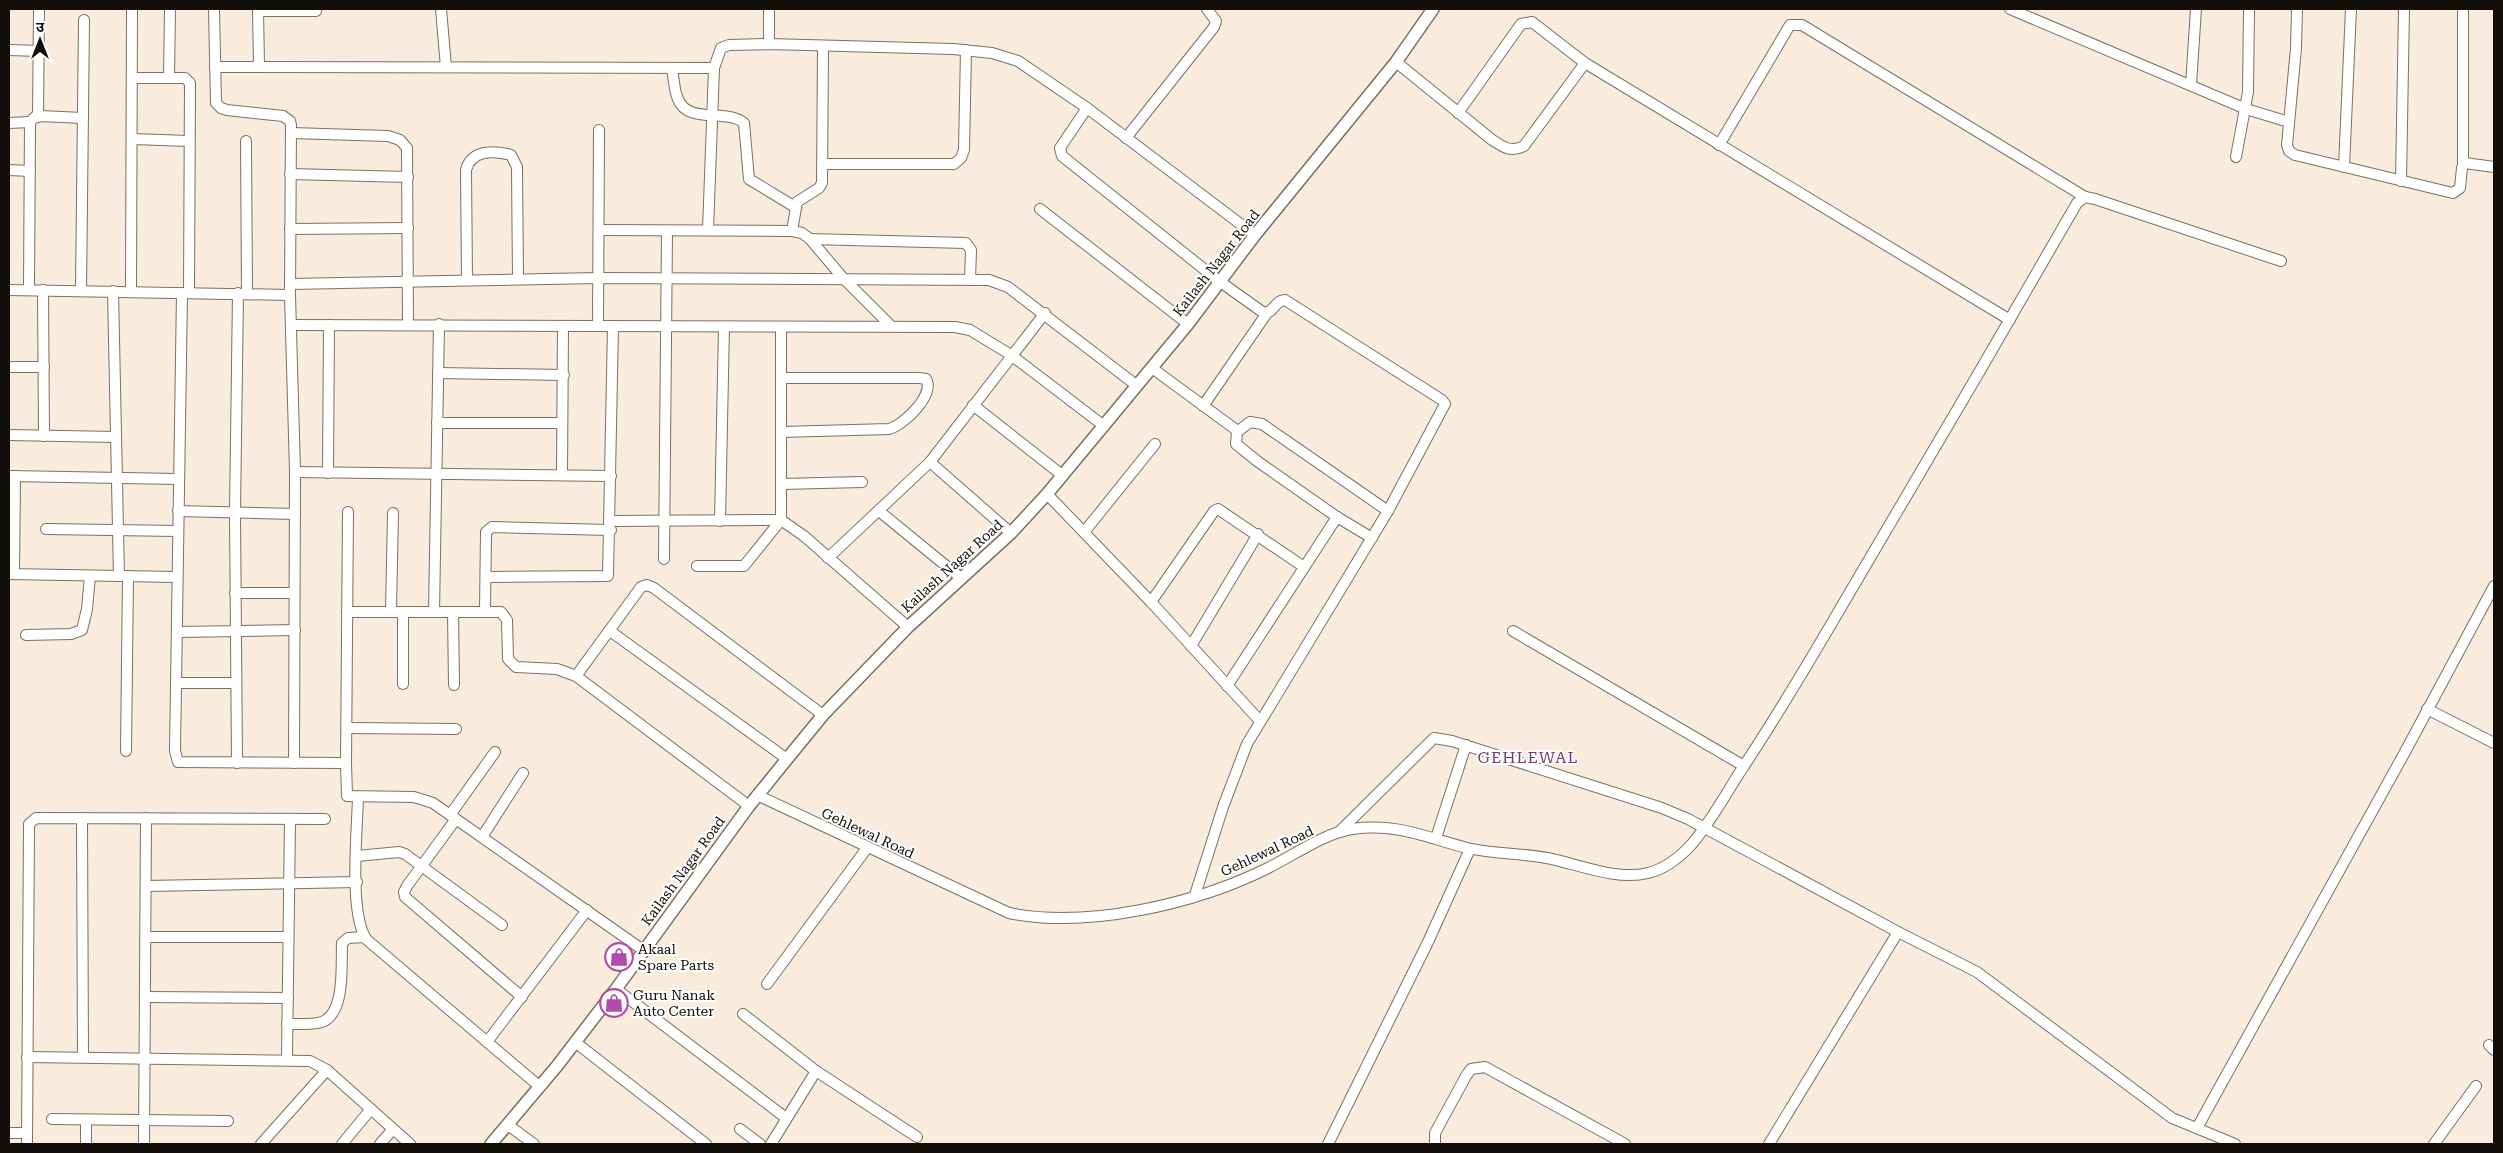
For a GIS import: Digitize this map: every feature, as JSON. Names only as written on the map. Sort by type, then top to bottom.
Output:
[{"type":"street","points":[[29,290],[30,171],[39,51],[39,9]]},
{"type":"street","points":[[131,292],[132,9]]},
{"type":"street","points":[[169,78],[170,9]]},
{"type":"street","points":[[214,9],[216,103],[221,108],[283,116],[290,121],[290,289],[295,472],[294,763]]},
{"type":"street","points":[[441,9],[446,67]]},
{"type":"street","points":[[768,9],[769,44]]},
{"type":"street","points":[[1126,138],[1214,27],[1216,21],[1207,9]]},
{"type":"street","name":"Kailash Nagar Road","points":[[491,1144],[575,1042],[616,989],[757,795],[823,715],[908,626],[1011,533],[1047,494],[1188,324],[1255,235],[1396,62],[1433,9]]},
{"type":"street","points":[[2010,9],[2246,109],[2289,122]]},
{"type":"street","points":[[2191,85],[2196,9]]},
{"type":"street","points":[[2236,157],[2246,109],[2249,9]]},
{"type":"street","points":[[2297,9],[2287,145],[2289,151],[2295,155],[2401,181],[2457,192],[2460,188],[2463,165],[2463,9]]},
{"type":"street","points":[[2344,167],[2351,9]]},
{"type":"street","points":[[2401,181],[2404,9]]},
{"type":"street","points":[[259,66],[258,10],[316,11]]},
{"type":"street","points":[[81,291],[84,20]]},
{"type":"street","points":[[1458,113],[1524,22],[1532,22],[1585,63],[2010,320]]},
{"type":"street","points":[[1719,145],[1790,25],[1795,24],[1802,26],[2085,197],[2281,261]]},
{"type":"street","points":[[708,230],[714,68],[721,48],[729,45],[769,44],[966,50],[992,52],[1018,61],[1087,108],[1255,235]]},
{"type":"street","points":[[792,231],[795,207],[801,198],[819,188],[822,183],[824,164],[823,47]]},
{"type":"street","points":[[9,50],[39,51]]},
{"type":"street","points":[[824,164],[954,164],[961,158],[964,150],[966,50]]},
{"type":"street","points":[[1396,62],[1507,150],[1516,150],[1524,146],[1585,63]]},
{"type":"street","points":[[215,67],[714,68]]},
{"type":"street","points":[[672,69],[677,98],[680,104],[691,113],[733,117],[744,123],[749,179],[795,207]]},
{"type":"street","points":[[132,78],[185,78],[190,83],[178,479],[175,751],[178,762],[346,763]]},
{"type":"street","points":[[1087,108],[1060,148],[1062,156],[1219,281],[1267,313]]},
{"type":"street","points":[[9,123],[83,118]]},
{"type":"street","points":[[598,326],[599,130]]},
{"type":"street","points":[[291,133],[388,136],[400,140],[407,148],[408,324]]},
{"type":"street","points":[[132,138],[189,141]]},
{"type":"street","points":[[237,763],[235,513],[243,294],[246,141]]},
{"type":"street","points":[[467,279],[466,170],[468,162],[472,157],[480,154],[504,153],[511,155],[517,167],[518,279]]},
{"type":"street","points":[[2463,165],[2468,162],[2494,167]]},
{"type":"street","points":[[9,170],[30,171]]},
{"type":"street","points":[[290,174],[408,177]]},
{"type":"street","name":"Gehlewal Road","points":[[757,795],[1009,914],[1035,918],[1087,918],[1116,914],[1220,888],[1264,870],[1339,833],[1349,830],[1394,828],[1436,838],[1470,849],[1545,857],[1602,871],[1629,874],[1648,873],[1668,864],[1688,848],[1704,828],[1786,701],[2077,203],[2085,197]]},
{"type":"street","points":[[1040,209],[1188,324]]},
{"type":"street","points":[[290,229],[408,228]]},
{"type":"street","points":[[599,230],[792,231],[802,233],[810,239],[843,278],[891,326]]},
{"type":"street","points":[[664,559],[666,521],[667,231]]},
{"type":"street","points":[[810,239],[966,243],[971,250],[970,280]]},
{"type":"street","points":[[9,290],[243,294],[408,281],[467,279],[843,278],[1000,282],[1045,313],[1136,385]]},
{"type":"street","points":[[43,290],[44,436]]},
{"type":"street","points":[[113,291],[118,530],[124,576],[126,751]]},
{"type":"street","points":[[1195,895],[1234,776],[1260,721],[1388,511],[1445,404],[1442,400],[1285,300],[1279,301],[1267,313],[1204,406]]},
{"type":"street","points":[[828,558],[930,462],[1045,313]]},
{"type":"street","points":[[434,612],[438,475],[439,324]]},
{"type":"street","points":[[291,325],[891,326],[970,330],[1011,355],[1104,426]]},
{"type":"street","points":[[328,473],[329,325]]},
{"type":"street","points":[[562,474],[563,326]]},
{"type":"street","points":[[486,577],[608,576],[611,526],[613,326]]},
{"type":"street","points":[[720,521],[724,326]]},
{"type":"street","points":[[697,566],[744,566],[781,520],[781,327]]},
{"type":"street","points":[[9,367],[44,367]]},
{"type":"street","points":[[1152,368],[1237,432]]},
{"type":"street","points":[[438,373],[564,375]]},
{"type":"street","points":[[781,378],[919,378],[926,379],[929,384],[928,391],[919,404],[898,426],[889,428],[781,432]]},
{"type":"street","points":[[973,405],[1062,475]]},
{"type":"street","points":[[1372,538],[1337,517],[1238,446],[1236,441],[1237,432],[1250,422],[1262,424],[1388,511]]},
{"type":"street","points":[[437,423],[562,423]]},
{"type":"street","points":[[9,435],[115,437]]},
{"type":"street","points":[[1085,531],[1155,444]]},
{"type":"street","points":[[930,462],[1011,533]]},
{"type":"street","points":[[295,472],[611,476]]},
{"type":"street","points":[[177,577],[12,574],[12,476],[178,479]]},
{"type":"street","points":[[782,484],[862,482]]},
{"type":"street","points":[[1047,494],[1085,531],[1260,721]]},
{"type":"street","points":[[1151,602],[1214,511],[1222,510],[1304,567]]},
{"type":"street","points":[[178,511],[295,514]]},
{"type":"street","points":[[879,511],[961,578]]},
{"type":"street","points":[[348,512],[346,794],[349,797],[358,798],[424,799],[453,817],[643,950]]},
{"type":"street","points":[[391,611],[393,514]]},
{"type":"street","points":[[1227,686],[1337,517]]},
{"type":"street","points":[[485,610],[486,532],[492,527],[611,526],[666,521],[781,520],[804,536],[908,626]]},
{"type":"street","points":[[46,529],[178,531]]},
{"type":"street","points":[[1191,646],[1258,534]]},
{"type":"street","points":[[26,635],[71,634],[82,630],[87,609],[90,576]]},
{"type":"street","points":[[576,676],[641,587],[647,585],[654,588],[823,715]]},
{"type":"street","points":[[2197,1128],[2406,752],[2427,709],[2494,586]]},
{"type":"street","points":[[235,594],[294,593]]},
{"type":"street","points":[[348,612],[453,612],[485,610],[501,612],[505,615],[508,659],[511,664],[516,667],[557,670],[576,676],[749,806]]},
{"type":"street","points":[[403,612],[403,684]]},
{"type":"street","points":[[453,612],[454,685]]},
{"type":"street","points":[[177,632],[295,630]]},
{"type":"street","points":[[610,631],[787,759]]},
{"type":"street","points":[[1513,631],[1744,766]]},
{"type":"street","points":[[176,683],[236,682]]},
{"type":"street","points":[[2427,709],[2494,743]]},
{"type":"street","points":[[346,728],[456,729]]},
{"type":"street","points":[[1339,833],[1426,743],[1434,738],[1441,737],[1662,808],[1704,828],[1898,932],[1978,972],[2172,1118],[2235,1144]]},
{"type":"street","points":[[1436,838],[1466,745]]},
{"type":"street","points":[[495,752],[404,892],[405,897],[522,997]]},
{"type":"street","points":[[482,837],[523,772]]},
{"type":"street","points":[[358,798],[358,919],[365,937],[539,1086]]},
{"type":"street","points":[[27,1144],[29,824],[36,818],[325,819]]},
{"type":"street","points":[[144,1144],[146,818]]},
{"type":"street","points":[[82,819],[83,1057]]},
{"type":"street","points":[[287,1059],[290,819]]},
{"type":"street","points":[[766,984],[867,848]]},
{"type":"street","points":[[1328,1144],[1428,942],[1470,849]]},
{"type":"street","points":[[357,856],[399,852],[423,865],[502,925]]},
{"type":"street","points":[[146,886],[357,882]]},
{"type":"street","points":[[487,1042],[587,910]]},
{"type":"street","points":[[1770,1144],[1898,932]]},
{"type":"street","points":[[146,937],[288,936]]},
{"type":"street","points":[[288,1024],[319,1023],[330,1016],[339,1000],[342,943],[348,938],[365,937]]},
{"type":"street","points":[[616,989],[786,1118]]},
{"type":"street","points":[[146,997],[288,998]]},
{"type":"street","points":[[743,1014],[816,1071],[918,1137]]},
{"type":"street","points":[[575,1042],[706,1144]]},
{"type":"street","points":[[27,1057],[310,1060],[327,1070],[410,1144]]},
{"type":"street","points":[[1435,1144],[1435,1133],[1466,1076],[1471,1070],[1486,1067],[1625,1144]]},
{"type":"street","points":[[261,1144],[327,1070]]},
{"type":"street","points":[[771,1144],[816,1071]]},
{"type":"street","points":[[2434,1144],[2476,1086]]},
{"type":"street","points":[[342,1144],[371,1109]]},
{"type":"street","points":[[52,1119],[145,1122],[228,1121]]},
{"type":"street","points":[[86,1120],[86,1144]]},
{"type":"street","points":[[508,1125],[534,1144]]},
{"type":"street","points":[[380,1144],[393,1129]]},
{"type":"street","points":[[740,1129],[760,1144]]},
{"type":"street","points":[[9,1133],[27,1133]]},
{"type":"place","name":"Akaal Spare Parts","points":[[619,957]]},
{"type":"place","name":"Guru Nanak Auto Center","points":[[614,1003]]},
{"type":"district","name":"GEHLEWAL","points":[[1528,757]]}]
